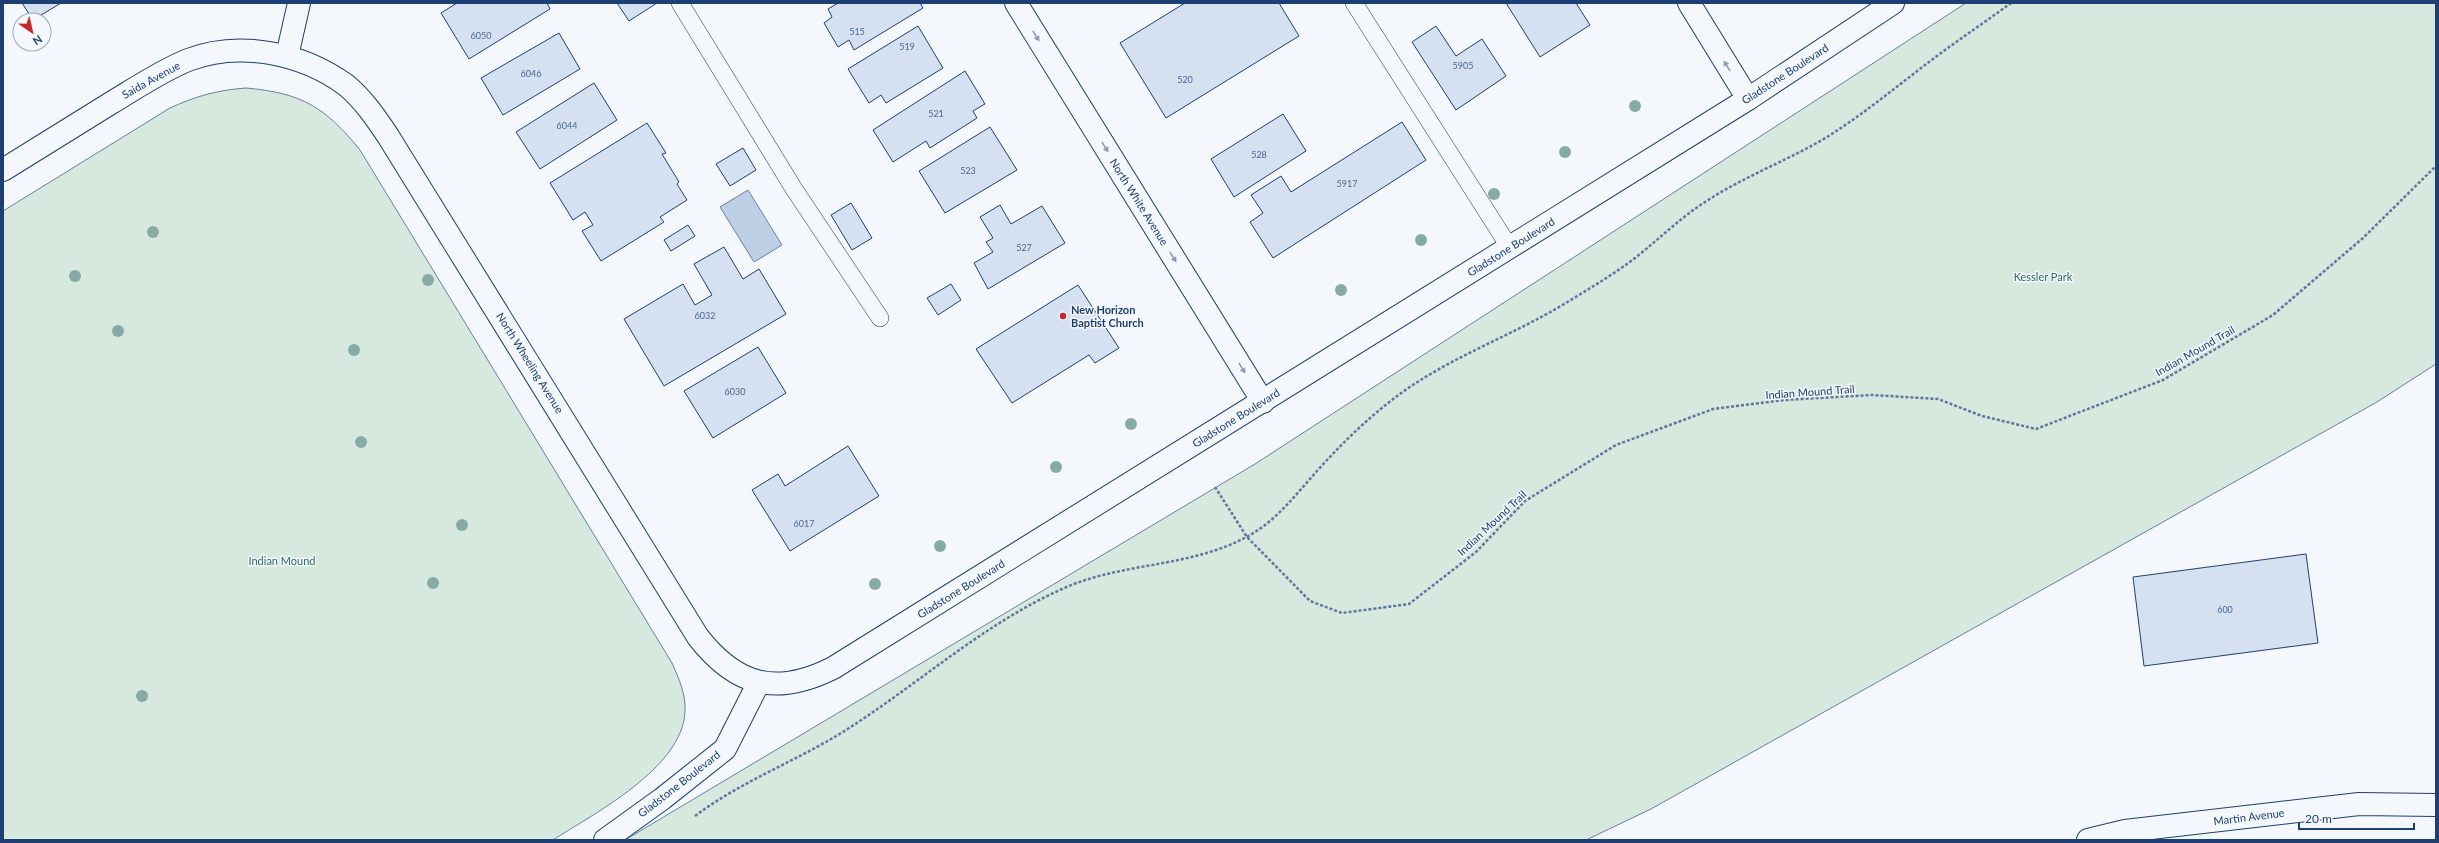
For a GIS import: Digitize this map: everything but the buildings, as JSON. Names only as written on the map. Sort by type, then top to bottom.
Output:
[{"type":"street","points":[[287,56],[299,3]]},
{"type":"street","name":"North White Avenue","points":[[1016,3],[1263,402]]},
{"type":"street","points":[[1689,3],[1748,99]]},
{"type":"street","name":"Gladstone Boulevard","points":[[605,840],[662,799],[725,749],[759,682],[784,684],[810,679],[833,668],[1748,99],[1893,3]]},
{"type":"street","name":"Saida Avenue","points":[[3,170],[159,74],[189,60],[221,52],[254,51],[287,56]]},
{"type":"street","name":"North Wheeling Avenue","points":[[287,56],[318,68],[346,86],[370,109],[393,143],[698,637],[714,657],[730,669],[759,682]]},
{"type":"street","name":"Martin Avenue","points":[[2088,840],[2125,831],[2359,804],[2436,805]]},
{"type":"lane","points":[[680,3],[794,189],[880,318]]},
{"type":"lane","points":[[1354,3],[1510,248]]},
{"type":"path","points":[[690,820],[724,795],[838,735],[934,668],[1034,603],[1071,586],[1104,574],[1184,559],[1217,550],[1247,536],[1272,521],[1349,436],[1404,391],[1476,350],[1554,310],[1629,262],[1698,206],[1724,190],[1823,139],[1871,108],[1938,55],[2011,3]]},
{"type":"path","name":"Indian Mound Trail","points":[[1215,487],[1247,536],[1310,601],[1342,613],[1409,604],[1476,552],[1525,501],[1616,445],[1713,409],[1784,400],[1872,395],[1938,399],[1982,416],[2036,429],[2163,380],[2273,315],[2362,238],[2436,166]]},
{"type":"green space","name":"Kessler Park","points":[[1966,3],[2436,3],[2436,364],[2377,402],[1651,809],[1586,840],[625,840],[1255,464]]},
{"type":"green space","name":"Indian Mound","points":[[246,88],[266,90],[283,94],[297,98],[311,105],[335,123],[360,150],[672,663],[682,687],[685,712],[680,732],[669,752],[653,770],[634,787],[553,840],[3,840],[3,211],[170,108],[207,94]]},
{"type":"water","points":[[748,190],[782,245],[754,262],[720,207]]},
{"type":"place","name":"New Horizon Baptist Church","points":[[1063,316]]}]
